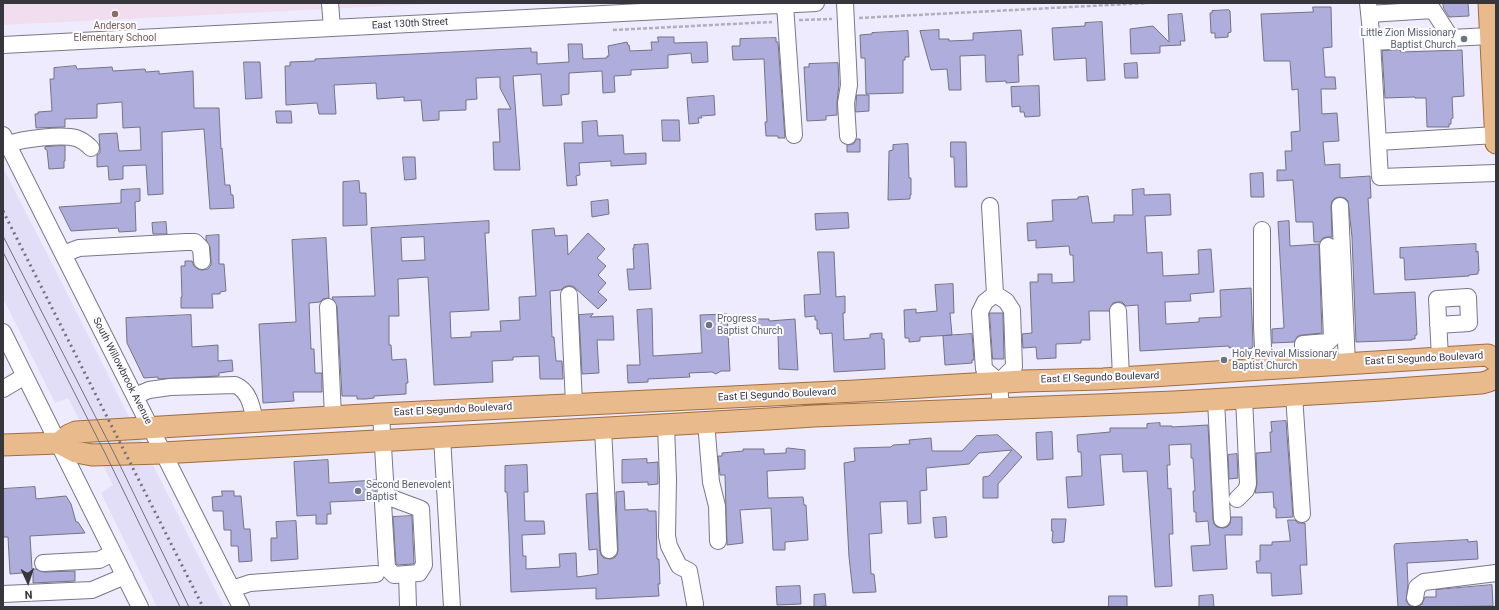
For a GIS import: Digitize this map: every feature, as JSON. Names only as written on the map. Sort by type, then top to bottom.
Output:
[{"type":"main road","points":[[1489,3],[1496,143]]},
{"type":"main road","name":"East El Segundo Boulevard","points":[[59,443],[69,434],[76,432],[333,416],[1121,377],[1488,355],[1496,361]]},
{"type":"main road","points":[[3,445],[59,443],[72,450],[92,455],[162,453],[814,416],[1216,400],[1482,383],[1496,377]]},
{"type":"street","points":[[330,3],[332,28]]},
{"type":"street","name":"East 130th Street","points":[[3,45],[332,28],[624,8],[816,3]]},
{"type":"street","points":[[791,4],[786,21],[794,135]]},
{"type":"street","points":[[1451,38],[1432,10],[1368,9],[1372,42],[1380,177],[1496,173]]},
{"type":"street","points":[[845,11],[849,85],[846,103],[848,136]]},
{"type":"street","points":[[1372,42],[1490,36]]},
{"type":"street","points":[[1378,142],[1496,135]]},
{"type":"street","points":[[6,139],[69,137],[83,141],[92,148]]},
{"type":"street","name":"South Willowbrook Avenue","points":[[6,139],[162,453],[241,607]]},
{"type":"street","points":[[990,206],[995,294]]},
{"type":"street","points":[[1340,206],[1347,364]]},
{"type":"street","points":[[1262,230],[1262,326],[1264,369]]},
{"type":"street","points":[[63,254],[79,248],[194,242],[201,248],[202,261]]},
{"type":"street","points":[[1303,366],[1303,344],[1328,342],[1332,338],[1328,246]]},
{"type":"street","points":[[995,294],[985,302],[980,312],[984,369],[999,382],[1001,408]]},
{"type":"street","points":[[995,294],[1006,301],[1012,310],[1014,367],[999,382]]},
{"type":"street","points":[[569,295],[574,404]]},
{"type":"street","points":[[328,307],[333,416]]},
{"type":"street","points":[[1118,311],[1121,377]]},
{"type":"street","points":[[1438,325],[1440,358]]},
{"type":"street","points":[[3,332],[140,607]]},
{"type":"street","points":[[3,389],[25,376]]},
{"type":"street","points":[[135,396],[149,390],[170,387],[235,385],[241,387],[245,391],[255,421]]},
{"type":"street","points":[[1294,395],[1302,514]]},
{"type":"street","points":[[1237,499],[1246,490],[1248,484],[1244,398]]},
{"type":"street","points":[[1216,400],[1222,519]]},
{"type":"street","points":[[381,414],[386,496],[383,503],[387,568],[394,575],[419,573],[424,565],[421,509],[386,496]]},
{"type":"street","points":[[706,422],[711,482],[717,506],[718,541]]},
{"type":"street","points":[[666,425],[668,479],[667,536],[669,546],[678,566],[689,571],[694,604]]},
{"type":"street","points":[[603,428],[609,550]]},
{"type":"street","points":[[442,437],[452,607]]},
{"type":"street","points":[[43,563],[99,560],[113,553]]},
{"type":"street","points":[[1415,598],[1417,588],[1424,582],[1496,573]]},
{"type":"street","points":[[232,589],[250,583],[376,574]]},
{"type":"street","points":[[407,574],[408,607]]},
{"type":"street","points":[[3,594],[92,590],[125,576]]},
{"type":"path","points":[[613,30],[786,21],[845,11],[1148,3]]},
{"type":"shaded area","name":"Anderson Elementary School","points":[[3,3],[450,3],[3,25]]},
{"type":"shaded area","points":[[3,168],[224,607],[157,607],[101,493],[113,485],[68,398],[55,403],[3,298]]},
{"type":"building","points":[[1443,3],[1468,3],[1469,16],[1449,17],[1444,9]]},
{"type":"building","points":[[1313,7],[1331,7],[1332,47],[1323,48],[1325,77],[1335,77],[1336,89],[1321,89],[1322,114],[1337,113],[1339,141],[1323,142],[1325,165],[1340,164],[1340,178],[1370,176],[1371,198],[1368,198],[1374,294],[1415,292],[1417,335],[1415,335],[1415,339],[1412,340],[1356,342],[1352,237],[1348,201],[1345,198],[1340,197],[1335,198],[1332,201],[1332,237],[1323,238],[1320,242],[1314,242],[1313,222],[1296,222],[1293,180],[1277,181],[1277,170],[1286,170],[1285,151],[1292,151],[1291,132],[1300,131],[1298,89],[1292,90],[1290,61],[1264,61],[1261,14],[1313,12]]},
{"type":"building","points":[[1229,10],[1231,32],[1228,33],[1228,37],[1215,38],[1215,33],[1211,33],[1210,13],[1212,13],[1212,11]]},
{"type":"building","points":[[1182,14],[1185,41],[1180,41],[1181,45],[1160,46],[1160,53],[1131,54],[1130,29],[1153,26],[1169,42],[1168,15]]},
{"type":"building","points":[[1102,22],[1105,80],[1087,81],[1086,58],[1054,60],[1052,28],[1085,26],[1085,23]]},
{"type":"building","points":[[939,30],[939,39],[949,39],[949,41],[973,40],[973,33],[1021,30],[1023,55],[1018,55],[1019,82],[986,82],[985,55],[960,56],[961,90],[949,90],[947,69],[931,70],[920,31]]},
{"type":"building","points":[[908,31],[909,57],[905,57],[905,60],[903,60],[903,93],[866,94],[865,58],[861,58],[860,35]]},
{"type":"building","points":[[658,37],[674,37],[674,43],[707,42],[708,62],[692,63],[691,53],[668,55],[668,68],[631,70],[631,75],[614,76],[615,92],[603,93],[602,71],[569,73],[569,94],[561,95],[562,105],[543,106],[541,74],[513,76],[520,170],[494,170],[493,142],[500,142],[498,109],[511,109],[500,88],[500,77],[476,78],[477,99],[466,100],[466,110],[439,111],[439,120],[423,121],[421,100],[404,101],[404,97],[377,99],[376,83],[334,85],[336,114],[319,114],[317,103],[286,105],[285,66],[290,66],[290,62],[315,61],[315,59],[531,48],[531,52],[537,52],[537,64],[569,62],[568,44],[582,44],[583,59],[607,58],[607,56],[609,56],[608,46],[627,42],[630,51],[652,50],[651,42],[658,42]]},
{"type":"building","points":[[776,38],[776,42],[778,42],[785,138],[778,138],[778,136],[766,136],[765,122],[767,122],[764,59],[733,60],[732,46],[740,46],[740,39]]},
{"type":"building","points":[[1400,50],[1401,52],[1462,50],[1464,96],[1452,97],[1453,118],[1451,119],[1451,124],[1449,124],[1449,127],[1427,127],[1426,98],[1385,98],[1382,51]]},
{"type":"building","points":[[244,62],[260,62],[262,98],[246,99]]},
{"type":"building","points":[[838,63],[839,84],[837,115],[826,116],[826,120],[807,121],[804,67],[809,67],[809,64]]},
{"type":"building","points":[[1137,63],[1138,78],[1125,78],[1124,64]]},
{"type":"building","points":[[76,66],[77,69],[112,67],[113,71],[145,69],[146,72],[159,71],[159,74],[193,71],[194,108],[219,108],[225,185],[230,185],[231,195],[233,195],[234,208],[210,209],[204,129],[162,132],[163,194],[148,195],[146,165],[123,166],[123,179],[109,180],[108,166],[97,167],[97,155],[100,153],[99,134],[117,133],[119,151],[141,150],[140,127],[123,128],[122,102],[97,104],[97,118],[65,119],[65,127],[36,128],[35,114],[38,114],[38,112],[52,111],[50,79],[54,79],[54,68]]},
{"type":"building","points":[[1039,86],[1040,116],[1025,117],[1024,112],[1020,112],[1020,106],[1012,107],[1011,87]]},
{"type":"building","points":[[857,95],[869,95],[869,111],[856,112]]},
{"type":"building","points":[[714,96],[715,115],[701,116],[702,118],[698,118],[699,123],[689,124],[687,98]]},
{"type":"building","points":[[276,111],[291,111],[292,123],[277,123]]},
{"type":"building","points":[[662,120],[679,120],[680,141],[663,141]]},
{"type":"building","points":[[597,121],[598,136],[623,135],[624,154],[646,153],[646,164],[611,166],[611,161],[579,163],[580,175],[576,176],[577,185],[567,186],[564,143],[583,143],[582,122]]},
{"type":"building","points":[[857,139],[860,139],[860,152],[847,152],[847,145],[853,144]]},
{"type":"building","points":[[951,142],[966,142],[967,187],[955,187],[954,157],[951,157]]},
{"type":"building","points":[[908,144],[909,178],[911,178],[910,199],[888,200],[889,151],[893,150],[893,145]]},
{"type":"building","points":[[65,146],[64,168],[49,169],[47,150],[45,147]]},
{"type":"building","points":[[403,157],[415,157],[416,179],[405,180]]},
{"type":"building","points":[[1263,173],[1264,197],[1251,197],[1250,174]]},
{"type":"building","points":[[359,181],[360,193],[366,193],[367,225],[343,226],[343,182]]},
{"type":"building","points":[[140,189],[140,201],[135,202],[136,231],[119,232],[118,228],[71,231],[59,207],[121,203],[121,190]]},
{"type":"building","points":[[1144,189],[1144,195],[1170,194],[1171,215],[1145,216],[1147,253],[1162,252],[1163,276],[1199,274],[1198,250],[1211,249],[1214,292],[1190,294],[1191,301],[1165,302],[1166,324],[1199,322],[1199,318],[1221,317],[1220,290],[1251,288],[1252,348],[1248,349],[1248,351],[1238,351],[1237,349],[1233,349],[1233,347],[1229,348],[1229,346],[1140,351],[1138,305],[1126,306],[1122,302],[1117,302],[1113,303],[1109,311],[1089,311],[1090,340],[1081,340],[1081,343],[1056,344],[1056,358],[1037,359],[1036,347],[1023,348],[1022,334],[1032,333],[1030,282],[1038,282],[1038,274],[1052,274],[1052,283],[1074,282],[1073,255],[1070,255],[1069,246],[1036,248],[1036,240],[1028,241],[1027,223],[1053,221],[1052,200],[1078,199],[1078,197],[1088,196],[1092,223],[1114,222],[1114,215],[1133,215],[1132,190]]},
{"type":"building","points":[[608,200],[609,214],[592,217],[591,202]]},
{"type":"building","points":[[848,213],[849,228],[816,230],[815,214]]},
{"type":"building","points":[[489,221],[489,233],[485,233],[489,310],[450,312],[451,338],[471,337],[471,332],[501,331],[500,321],[520,320],[519,297],[536,296],[532,230],[554,228],[555,236],[567,235],[568,255],[588,233],[605,249],[597,258],[606,266],[598,275],[606,283],[598,292],[607,300],[598,309],[573,286],[564,287],[561,290],[550,291],[552,337],[554,337],[556,361],[562,361],[563,379],[540,379],[539,356],[513,357],[513,360],[492,361],[493,382],[434,385],[428,277],[398,279],[399,316],[389,316],[389,345],[391,345],[392,360],[406,359],[408,383],[406,383],[406,394],[374,396],[374,398],[366,399],[357,399],[357,396],[342,396],[337,307],[332,297],[375,296],[371,228]],"holes":[[[424,237],[425,260],[402,261],[401,238]]]},
{"type":"building","points":[[1289,221],[1290,246],[1319,244],[1322,333],[1298,336],[1294,342],[1272,343],[1272,329],[1284,328],[1278,222]]},
{"type":"building","points":[[166,222],[167,234],[153,234],[152,223]]},
{"type":"building","points":[[219,235],[219,264],[224,264],[226,291],[220,292],[220,294],[212,294],[213,308],[181,308],[181,266],[185,266],[185,261],[192,261],[194,266],[198,269],[208,269],[211,265],[211,260],[210,247],[206,240],[206,236]]},
{"type":"building","points":[[326,238],[329,298],[323,299],[320,302],[309,303],[311,349],[314,349],[315,373],[322,373],[322,392],[293,392],[294,401],[263,403],[259,324],[296,322],[292,240]]},
{"type":"building","points":[[648,244],[651,289],[629,290],[627,269],[634,269],[634,245]]},
{"type":"building","points":[[1476,244],[1476,252],[1478,251],[1478,274],[1469,276],[1405,280],[1404,258],[1400,258],[1400,248]]},
{"type":"building","points":[[818,252],[834,252],[836,297],[845,296],[845,313],[843,313],[844,340],[870,338],[870,334],[882,333],[882,339],[884,339],[885,369],[834,372],[832,333],[820,334],[819,329],[817,329],[817,320],[815,320],[815,316],[805,317],[804,295],[820,294]]},
{"type":"building","points":[[953,284],[954,313],[950,313],[952,335],[920,337],[920,341],[909,342],[909,338],[905,338],[904,310],[916,309],[916,313],[937,311],[935,285]]},
{"type":"building","points":[[652,309],[653,356],[702,353],[700,315],[727,314],[730,371],[721,371],[716,374],[712,372],[689,373],[690,377],[648,379],[648,382],[628,383],[627,365],[640,365],[637,310]]},
{"type":"building","points":[[990,313],[1003,313],[1004,359],[993,359]]},
{"type":"building","points":[[593,314],[590,317],[613,316],[614,340],[597,340],[599,373],[582,374],[579,315]]},
{"type":"building","points":[[191,315],[192,347],[218,345],[218,361],[232,360],[233,371],[219,373],[219,376],[158,379],[158,377],[144,378],[127,343],[126,318]]},
{"type":"building","points":[[755,319],[769,319],[769,321],[795,319],[798,370],[779,369],[778,334],[756,335]]},
{"type":"building","points":[[972,334],[974,360],[972,360],[972,363],[945,365],[943,336]]},
{"type":"building","points":[[1286,421],[1293,517],[1276,518],[1273,492],[1255,493],[1257,484],[1256,453],[1271,452],[1271,422]]},
{"type":"building","points":[[1160,423],[1160,426],[1172,427],[1208,425],[1214,524],[1217,527],[1227,527],[1230,524],[1231,517],[1242,517],[1242,535],[1225,535],[1227,569],[1193,571],[1191,546],[1210,545],[1208,521],[1196,522],[1196,512],[1194,512],[1193,491],[1195,491],[1191,444],[1169,445],[1170,465],[1167,465],[1168,489],[1171,488],[1173,534],[1169,534],[1172,586],[1155,587],[1147,471],[1123,472],[1122,454],[1100,455],[1104,505],[1068,508],[1066,477],[1082,476],[1081,452],[1078,452],[1077,435],[1110,432],[1110,428],[1147,428],[1147,424]]},
{"type":"building","points":[[1052,432],[1053,459],[1037,460],[1036,433]]},
{"type":"building","points":[[998,435],[1022,457],[998,484],[998,498],[983,498],[983,477],[989,476],[1012,450],[979,453],[969,464],[926,468],[927,490],[920,491],[921,523],[908,524],[907,501],[880,502],[882,533],[869,534],[871,574],[874,574],[876,592],[853,593],[849,557],[844,463],[855,461],[854,448],[891,447],[893,445],[910,444],[909,440],[931,438],[932,451],[962,451],[976,436]]},
{"type":"building","points":[[743,449],[764,449],[764,454],[786,453],[786,449],[805,450],[805,469],[767,471],[768,498],[803,497],[804,505],[806,505],[808,540],[785,542],[785,550],[773,550],[771,508],[740,510],[743,543],[727,545],[725,475],[720,475],[718,456],[722,456],[722,453],[743,451]]},
{"type":"building","points":[[1237,454],[1238,478],[1229,479],[1228,455]]},
{"type":"building","points":[[647,459],[647,463],[658,462],[658,484],[648,485],[648,482],[622,483],[622,460]]},
{"type":"building","points":[[328,460],[329,483],[376,480],[376,494],[374,500],[330,502],[331,514],[327,514],[327,524],[316,524],[316,515],[297,516],[294,462]]},
{"type":"building","points":[[527,465],[528,492],[524,492],[525,521],[544,521],[545,534],[522,535],[523,556],[526,556],[526,569],[560,567],[559,554],[576,553],[577,577],[598,574],[597,549],[589,550],[586,494],[597,493],[600,551],[604,558],[610,559],[617,555],[618,550],[616,492],[624,491],[625,510],[648,509],[648,511],[656,511],[657,559],[659,559],[660,584],[658,584],[659,596],[596,599],[596,588],[511,592],[507,492],[505,492],[505,466]]},
{"type":"building","points":[[35,487],[36,499],[66,496],[71,504],[76,522],[78,522],[85,533],[30,536],[32,569],[44,572],[75,571],[75,581],[33,583],[33,572],[10,574],[8,537],[3,537],[3,489]]},
{"type":"building","points":[[222,491],[234,491],[234,496],[241,496],[244,529],[250,529],[252,561],[239,562],[238,546],[231,546],[231,530],[224,530],[223,511],[213,511],[212,497],[222,496]]},
{"type":"building","points":[[412,516],[414,563],[398,565],[396,564],[393,517]]},
{"type":"building","points":[[946,517],[947,537],[935,538],[933,518]]},
{"type":"building","points":[[1052,519],[1066,519],[1064,542],[1053,543]]},
{"type":"building","points":[[1288,520],[1295,520],[1298,523],[1305,523],[1307,565],[1300,565],[1302,594],[1272,596],[1271,573],[1257,573],[1256,561],[1260,561],[1260,545],[1272,545],[1272,542],[1290,541]]},
{"type":"building","points":[[296,521],[298,559],[271,561],[271,538],[277,538],[276,522]]},
{"type":"building","points":[[1468,540],[1468,542],[1477,541],[1478,559],[1407,563],[1408,584],[1406,601],[1412,607],[1398,607],[1395,544]]},
{"type":"building","points":[[1492,585],[1493,606],[1418,607],[1422,604],[1425,597],[1436,597],[1436,590]]},
{"type":"building","points":[[800,586],[801,604],[777,605],[776,587]]},
{"type":"building","points":[[825,594],[826,606],[814,607],[814,595]]},
{"type":"building","points":[[1213,595],[1214,607],[1199,607],[1199,596]]},
{"type":"building","points":[[1109,596],[1127,596],[1127,607],[1109,607]]},
{"type":"tram line","points":[[3,236],[115,455],[189,607]]},
{"type":"tram line","points":[[3,252],[106,455],[180,607]]},
{"type":"railway","points":[[3,211],[203,607]]},
{"type":"place","name":"Anderson Elementary School","points":[[115,14]]},
{"type":"place","name":"Little Zion Missionary Baptist Church","points":[[1464,39]]},
{"type":"place","name":"Progress Baptist Church","points":[[709,325]]},
{"type":"place","name":"Holy Revival Missionary Baptist Church","points":[[1224,360]]},
{"type":"place","name":"Second Benevolent Baptist","points":[[358,491]]}]
